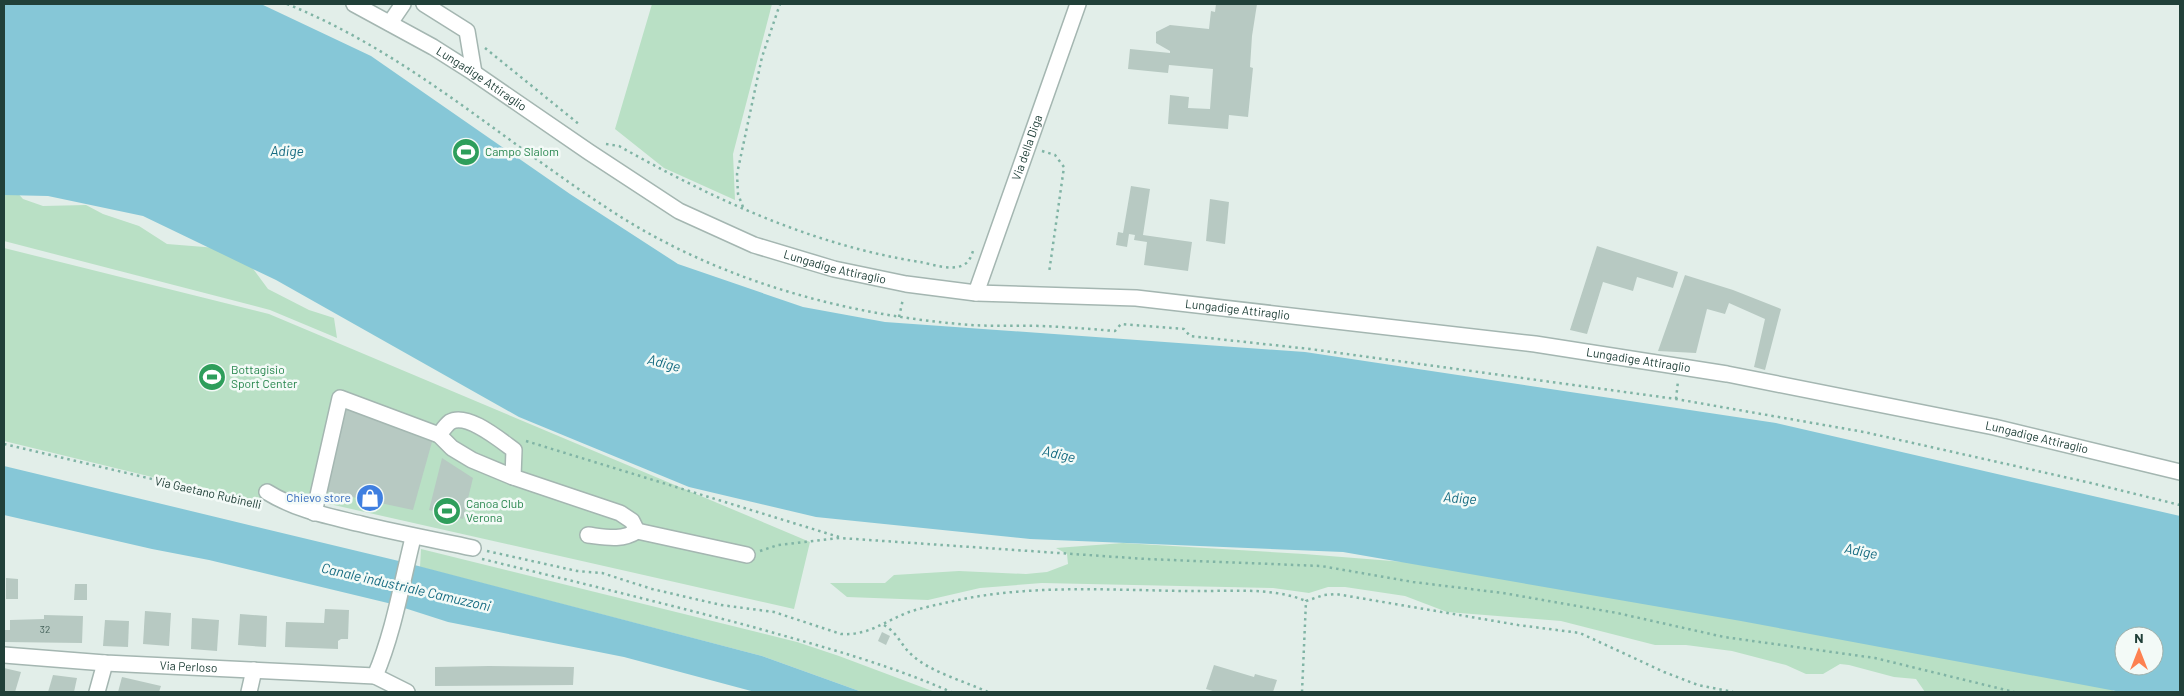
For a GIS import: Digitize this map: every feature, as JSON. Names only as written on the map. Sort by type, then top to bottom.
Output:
[{"type":"street","name":"Lungadige Attiraglio","points":[[354,4],[474,73],[679,211],[754,245],[834,269],[906,284],[976,293],[1136,298],[1535,344],[1727,374],[1994,427],[2180,472]]},
{"type":"street","points":[[390,23],[403,4]]},
{"type":"street","points":[[424,4],[467,31],[474,73]]},
{"type":"street","name":"Via della Diga","points":[[976,293],[1078,4]]},
{"type":"street","points":[[314,512],[340,398],[439,435],[452,448],[472,460],[513,478],[620,513],[632,521],[637,531]]},
{"type":"street","points":[[439,435],[450,422],[464,419],[478,426],[514,450],[513,478]]},
{"type":"street","name":"Via Gaetano Rubinelli","points":[[264,499],[314,512],[410,543],[474,553]]},
{"type":"street","points":[[588,535],[615,538],[628,537],[637,531],[747,555]]},
{"type":"street","points":[[374,676],[384,656],[410,543]]},
{"type":"street","name":"Via Perloso","points":[[4,655],[104,663],[374,676],[407,692]]},
{"type":"street","points":[[97,692],[104,663]]},
{"type":"street","points":[[249,692],[254,670]]},
{"type":"path","points":[[744,208],[738,194],[737,174],[762,57],[780,4]]},
{"type":"path","points":[[467,31],[586,131]]},
{"type":"path","points":[[602,143],[619,146],[674,176],[788,228],[831,242],[899,259],[952,267],[964,265],[970,259],[979,239],[994,246]]},
{"type":"path","points":[[1028,147],[1056,155],[1064,167],[1049,273]]},
{"type":"path","points":[[526,441],[840,538]]},
{"type":"path","name":"Via Gaetano Rubinelli","points":[[4,444],[264,499]]},
{"type":"path","points":[[778,544],[840,538],[1146,559],[1321,566],[1413,582],[1503,593],[1616,613],[1724,637],[1875,658],[2014,692]]},
{"type":"path","points":[[474,553],[577,571],[602,573],[652,589],[721,605],[774,612],[841,634],[852,635],[867,632],[909,612],[998,592],[1052,589],[1255,592],[1291,595],[1306,601],[1336,594],[1518,625],[1580,633],[1664,672],[1698,685],[1733,692]]},
{"type":"path","points":[[474,553],[827,648],[951,692]]},
{"type":"path","points":[[1302,692],[1306,601]]},
{"type":"path","points":[[884,625],[899,637],[914,657],[931,667],[988,692]]},
{"type":"green space","points":[[652,4],[772,4],[733,154],[735,200],[664,168],[615,129]]},
{"type":"green space","points":[[4,189],[15,190],[23,199],[43,206],[86,205],[103,214],[139,226],[167,244],[217,248],[251,266],[268,289],[309,310],[334,318],[337,338],[270,310],[4,241]]},
{"type":"green space","name":"Bottagisio Sport Center","points":[[4,248],[269,314],[810,542],[794,609],[263,489],[259,503],[4,441]]},
{"type":"green space","points":[[1123,543],[1430,564],[2088,672],[2115,692],[1925,692],[1916,679],[1894,677],[1849,665],[1840,664],[1823,674],[1806,674],[1786,665],[1732,651],[1686,645],[1655,645],[1561,621],[1447,612],[1405,596],[1345,587],[1328,587],[1309,593],[1273,588],[1042,583],[980,588],[928,600],[847,597],[830,583],[885,583],[894,575],[959,571],[1026,574],[1047,572],[1068,564],[1067,554],[1056,548]]},
{"type":"green space","points":[[421,549],[797,642],[935,692],[862,692],[762,656],[420,567]]},
{"type":"water","name":"Adige","points":[[4,4],[261,4],[371,56],[570,194],[678,264],[803,307],[885,322],[1305,352],[1776,423],[2180,516],[2180,692],[2121,692],[1741,621],[1343,552],[1030,539],[816,517],[689,487],[519,417],[276,280],[143,216],[48,196],[4,195]]},
{"type":"water","name":"Canale industriale Camuzzoni","points":[[4,466],[403,562],[762,656],[862,692],[755,692],[624,657],[448,622],[392,604],[209,560],[4,515]]},
{"type":"building","points":[[1216,4],[1257,4],[1252,36],[1250,67],[1253,68],[1248,117],[1229,115],[1228,129],[1168,124],[1170,95],[1189,97],[1188,108],[1210,109],[1213,69],[1169,65],[1168,73],[1128,69],[1130,49],[1170,53],[1170,51],[1156,43],[1156,32],[1170,25],[1209,29],[1211,11],[1215,12]]},
{"type":"building","points":[[1131,186],[1150,189],[1143,235],[1192,242],[1188,271],[1144,265],[1147,242],[1134,240],[1135,235],[1129,234],[1127,247],[1116,245],[1118,232],[1123,233]]},
{"type":"building","points":[[1210,199],[1229,202],[1225,244],[1206,241]]},
{"type":"building","points":[[1597,246],[1678,272],[1673,288],[1637,277],[1633,291],[1603,282],[1587,334],[1570,330]]},
{"type":"building","points":[[1685,275],[1733,290],[1781,309],[1765,370],[1754,367],[1765,319],[1729,303],[1725,314],[1707,309],[1696,353],[1658,351]]},
{"type":"building","points":[[343,408],[432,442],[413,510],[324,491]]},
{"type":"building","name":"Canoa Club Verona","points":[[442,458],[473,478],[463,519],[429,510]]},
{"type":"building","points":[[6,578],[18,579],[18,599],[6,599]]},
{"type":"building","points":[[75,584],[87,584],[87,600],[74,600]]},
{"type":"building","points":[[325,609],[349,610],[348,639],[338,641],[338,649],[285,647],[286,622],[324,623]]},
{"type":"building","points":[[145,611],[171,613],[169,646],[143,644]]},
{"type":"building","points":[[240,614],[267,616],[266,647],[238,645]]},
{"type":"building","points":[[44,615],[83,616],[82,643],[4,642],[4,630],[10,630],[10,620],[44,619]]},
{"type":"building","points":[[192,618],[219,620],[217,651],[191,649]]},
{"type":"building","points":[[105,620],[129,621],[128,647],[103,646]]},
{"type":"building","points":[[882,632],[890,636],[886,645],[878,641]]},
{"type":"building","points":[[1214,665],[1254,677],[1255,674],[1277,680],[1273,692],[1216,692],[1206,689]]},
{"type":"building","points":[[435,667],[574,667],[573,685],[435,686]]},
{"type":"building","points":[[4,668],[21,672],[15,692],[4,692]]},
{"type":"building","points":[[53,675],[77,678],[74,692],[48,692]]},
{"type":"building","points":[[122,677],[161,686],[159,692],[118,692]]},
{"type":"place","name":"Campo Slalom","points":[[466,152]]},
{"type":"place","name":"Bottagisio Sport Center","points":[[212,377]]},
{"type":"place","name":"Chievo store","points":[[370,498]]},
{"type":"place","name":"Canoa Club Verona","points":[[447,511]]}]
